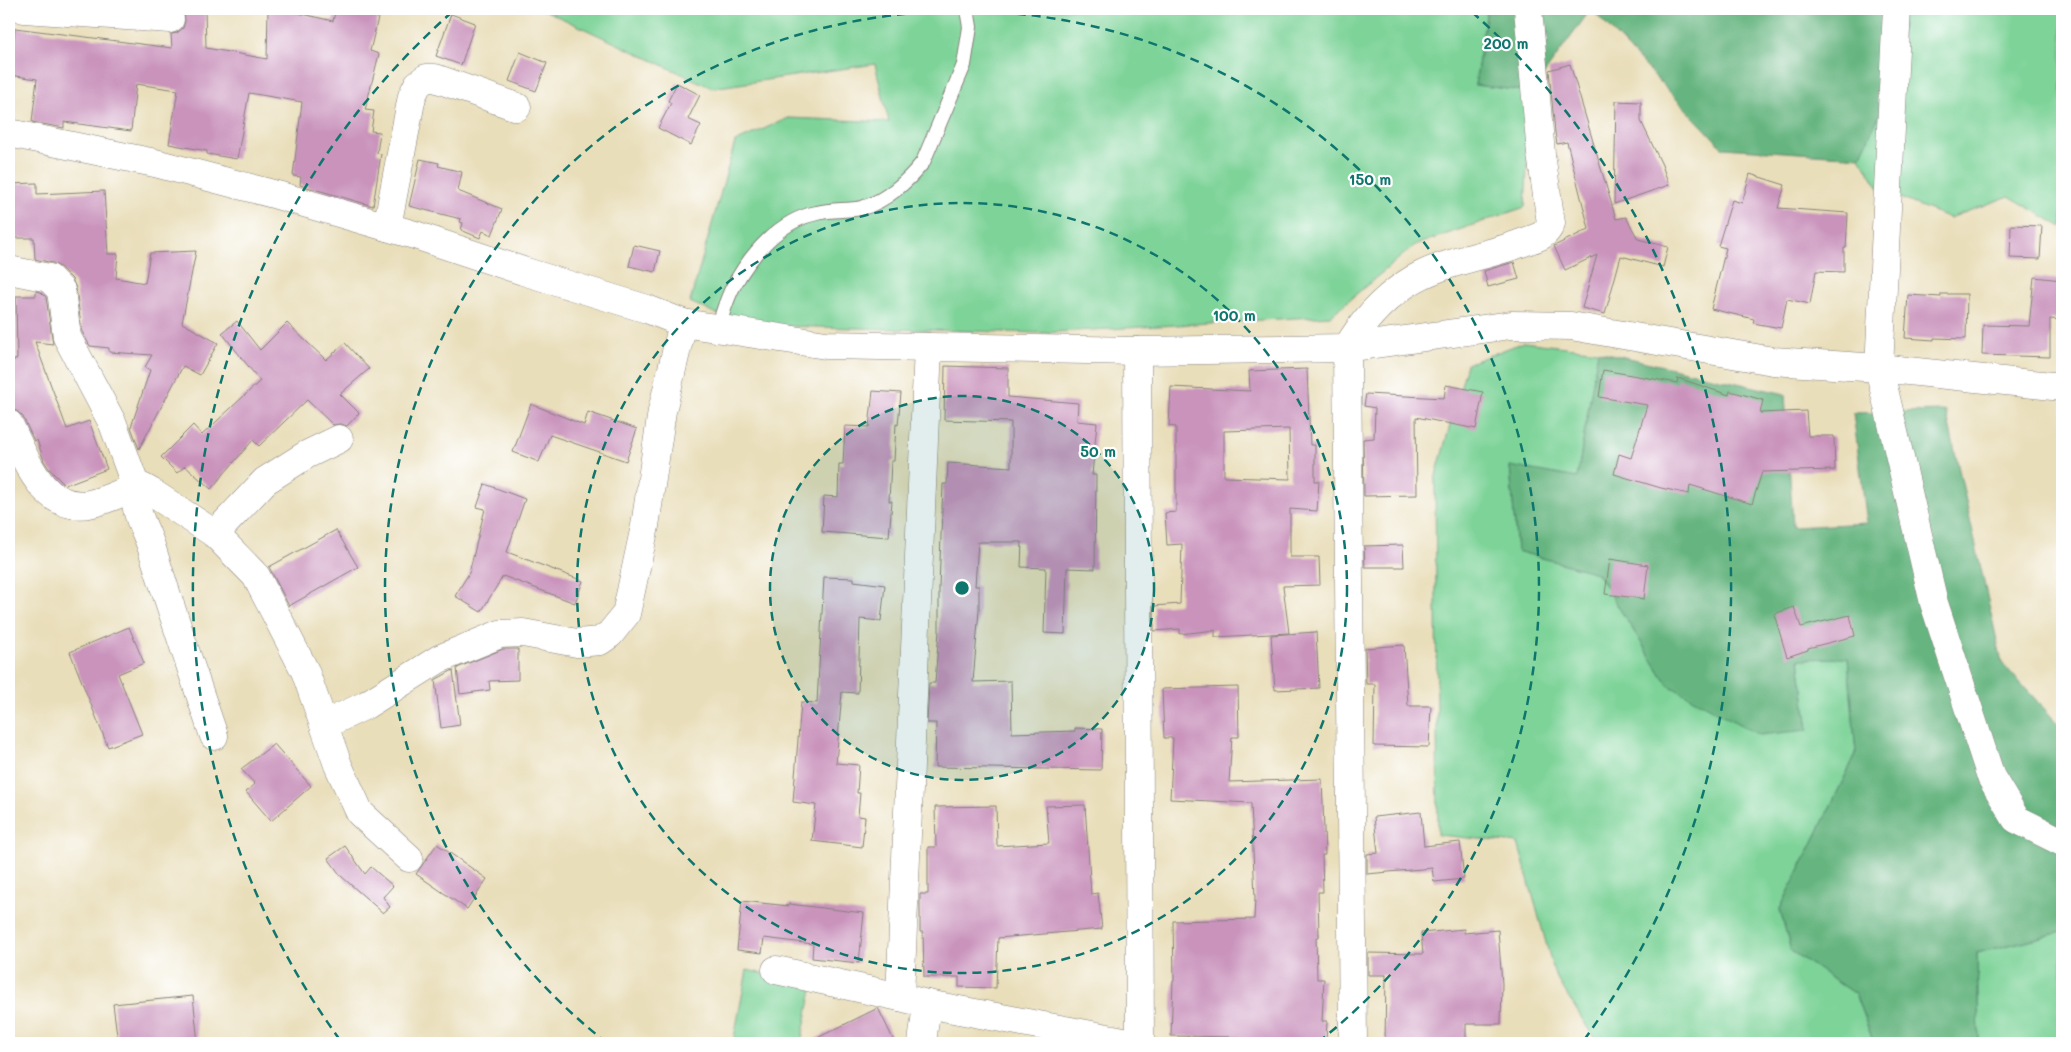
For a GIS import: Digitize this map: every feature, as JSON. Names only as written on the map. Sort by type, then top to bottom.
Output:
[{"type":"street","points":[[24,9],[170,19]]},
{"type":"street","points":[[1354,1043],[1347,348],[1357,331],[1375,308],[1407,283],[1437,269],[1543,235],[1549,227],[1528,9]]},
{"type":"street","points":[[1897,9],[1879,368],[1934,603],[1991,777],[2016,819],[2062,842]]},
{"type":"street","points":[[387,227],[412,96],[418,84],[426,78],[436,78],[517,107]]},
{"type":"street","points":[[9,133],[155,163],[277,195],[387,227],[647,309],[683,323],[717,330],[826,345],[1137,351],[1347,348],[1511,325],[1571,326],[1773,362],[1879,368],[2062,387]]},
{"type":"street","points":[[9,270],[49,278],[62,290],[67,336],[113,424],[136,487],[136,512],[151,545],[178,632],[214,736]]},
{"type":"street","points":[[324,725],[366,705],[439,659],[500,634],[523,633],[577,643],[600,641],[610,634],[626,614],[645,526],[662,412],[683,323]]},
{"type":"street","points":[[900,997],[928,346]]},
{"type":"street","points":[[1137,351],[1140,1043]]},
{"type":"street","points":[[9,424],[37,481],[51,495],[67,504],[88,504],[136,487],[142,487],[215,534],[256,576],[305,671],[338,765],[360,812],[409,858]]},
{"type":"street","points":[[215,534],[265,481],[306,455],[339,439]]},
{"type":"street","points":[[776,970],[927,1004],[1134,1043]]},
{"type":"street","points":[[922,1043],[927,1004]]},
{"type":"lane","points":[[717,330],[732,288],[742,270],[762,245],[788,225],[816,213],[863,208],[905,183],[916,172],[923,162],[964,65],[970,27],[967,9]]},
{"type":"green space","points":[[542,9],[1487,9],[1475,85],[1531,92],[1525,207],[1415,245],[1330,316],[1040,333],[741,325],[690,302],[735,142],[788,118],[889,122],[875,64],[712,88]]},
{"type":"green space","points":[[1487,9],[1591,9],[1531,92],[1475,85]]},
{"type":"green space","points":[[1591,9],[1903,9],[1898,74],[1860,157],[1723,148]]},
{"type":"green space","points":[[1903,9],[2062,9],[2062,227],[2009,196],[1950,218],[1880,190],[1860,157],[1898,74]]},
{"type":"green space","points":[[1524,342],[1598,351],[1577,478],[1510,467],[1517,551],[1597,573],[1668,685],[1808,730],[1799,659],[1848,657],[1856,754],[1780,909],[1791,951],[1855,994],[1874,1043],[1597,1043],[1555,975],[1518,843],[1438,835],[1435,479],[1467,364]]},
{"type":"green space","points":[[1598,351],[1785,394],[1793,527],[1867,523],[1853,413],[1946,411],[2002,663],[2062,728],[2062,932],[1977,953],[1979,1043],[1874,1043],[1855,994],[1791,951],[1780,909],[1856,754],[1848,658],[1799,659],[1808,730],[1759,735],[1668,685],[1597,573],[1517,551],[1510,466],[1577,478]]},
{"type":"green space","points":[[2062,932],[2062,1043],[1979,1043],[1977,953]]},
{"type":"green space","points":[[747,970],[813,985],[801,1043],[733,1043]]},
{"type":"building","points":[[181,9],[205,9],[206,48],[267,59],[268,9],[289,9],[289,11],[333,21],[336,9],[364,9],[364,11],[379,14],[370,51],[379,54],[365,110],[374,111],[371,131],[380,132],[377,153],[381,154],[373,206],[300,185],[301,177],[293,176],[302,102],[249,93],[237,159],[207,154],[207,151],[169,144],[178,90],[136,84],[131,131],[64,122],[64,128],[32,122],[37,79],[9,75],[15,28],[172,48],[171,34],[177,33],[183,28],[185,21],[184,13]]},
{"type":"building","points":[[451,14],[475,23],[461,65],[436,56]]},
{"type":"building","points":[[520,52],[547,63],[536,91],[509,81]]},
{"type":"building","points":[[1570,64],[1616,219],[1626,217],[1638,239],[1668,247],[1663,267],[1621,256],[1605,314],[1582,308],[1597,255],[1565,270],[1554,246],[1589,229],[1567,142],[1557,144],[1555,132],[1549,70]]},
{"type":"building","points":[[677,83],[700,95],[688,119],[701,125],[691,145],[658,128],[671,103],[668,101]]},
{"type":"building","points":[[1616,101],[1641,102],[1641,121],[1662,165],[1669,185],[1614,204]]},
{"type":"building","points":[[420,159],[439,163],[438,166],[462,172],[458,191],[502,209],[492,235],[483,231],[480,238],[461,230],[463,223],[460,222],[461,219],[409,206]]},
{"type":"building","points":[[1750,174],[1785,185],[1778,208],[1848,213],[1846,248],[1844,248],[1844,272],[1816,271],[1810,304],[1787,299],[1781,328],[1753,323],[1754,319],[1711,309],[1726,248],[1718,246],[1732,200],[1742,203]]},
{"type":"building","points":[[37,183],[37,194],[104,191],[108,254],[118,254],[116,278],[145,283],[150,253],[196,251],[182,323],[218,343],[200,375],[183,366],[139,449],[131,427],[150,370],[145,367],[152,355],[109,352],[109,348],[90,346],[82,332],[76,288],[72,279],[53,263],[35,259],[34,238],[10,238],[9,184]]},
{"type":"building","points":[[2011,225],[2042,226],[2040,259],[2010,258]]},
{"type":"building","points":[[634,245],[660,251],[655,272],[629,266]]},
{"type":"building","points":[[1514,262],[1519,279],[1488,287],[1484,271]]},
{"type":"building","points":[[2034,277],[2062,280],[2062,320],[2050,319],[2050,357],[1982,355],[1983,325],[2029,326]]},
{"type":"building","points":[[36,291],[41,292],[46,297],[53,344],[35,342],[67,429],[89,421],[107,469],[65,485],[44,461],[37,440],[34,441],[23,417],[13,409],[9,399],[9,362],[17,359],[16,296],[36,296]]},
{"type":"building","points":[[1941,294],[1967,294],[1966,339],[1934,338],[1934,340],[1905,338],[1908,295],[1941,297]]},
{"type":"building","points":[[237,321],[260,350],[287,323],[326,360],[345,343],[369,369],[340,394],[359,413],[347,426],[341,424],[333,425],[307,400],[259,446],[253,440],[211,489],[185,466],[177,473],[161,457],[193,425],[202,435],[260,381],[222,333]]},
{"type":"building","points":[[945,366],[1008,368],[1008,397],[1078,403],[1077,421],[1097,423],[1092,475],[1096,475],[1095,569],[1067,568],[1065,634],[1044,633],[1046,568],[1021,567],[1022,542],[978,542],[975,586],[979,586],[979,610],[973,682],[1011,681],[1012,733],[1075,731],[1075,728],[1102,729],[1101,770],[935,767],[936,723],[927,723],[929,683],[935,683],[939,631],[943,484],[947,484],[948,463],[1011,467],[1011,422],[944,420]]},
{"type":"building","points":[[1307,369],[1310,445],[1315,445],[1315,481],[1319,481],[1317,511],[1290,509],[1290,557],[1319,557],[1320,585],[1283,586],[1289,633],[1215,637],[1215,630],[1180,634],[1180,629],[1154,631],[1154,606],[1180,604],[1182,544],[1167,545],[1165,513],[1176,512],[1176,427],[1169,426],[1171,387],[1250,391],[1249,371]],"holes":[[[1289,429],[1290,479],[1224,477],[1224,431]]]},
{"type":"building","points":[[1603,370],[1677,383],[1678,378],[1729,395],[1730,391],[1763,400],[1760,413],[1806,411],[1808,436],[1834,436],[1835,470],[1762,472],[1752,504],[1690,485],[1689,494],[1614,474],[1619,454],[1631,458],[1647,405],[1599,397]]},
{"type":"building","points":[[1446,385],[1483,392],[1476,429],[1416,417],[1417,495],[1364,496],[1363,439],[1374,438],[1375,408],[1364,406],[1366,394],[1444,398]]},
{"type":"building","points":[[873,391],[901,393],[898,425],[896,424],[894,461],[891,461],[889,501],[892,501],[889,537],[822,532],[824,496],[838,497],[839,464],[843,464],[845,426],[869,427]]},
{"type":"building","points":[[531,404],[584,425],[588,412],[637,429],[626,461],[550,435],[539,462],[513,452]]},
{"type":"building","points":[[485,484],[525,499],[507,552],[583,581],[575,603],[503,576],[481,612],[455,596],[469,573],[485,509],[477,507]]},
{"type":"building","points":[[336,530],[358,567],[289,606],[269,567]]},
{"type":"building","points":[[1403,545],[1404,567],[1365,567],[1364,546]]},
{"type":"building","points":[[1610,559],[1648,565],[1644,599],[1605,594]]},
{"type":"building","points":[[824,577],[854,578],[854,581],[885,585],[881,621],[860,619],[858,693],[842,692],[836,763],[859,765],[857,793],[860,793],[858,816],[865,817],[862,847],[812,841],[816,805],[793,802],[801,702],[817,703]]},
{"type":"building","points":[[1794,607],[1801,627],[1850,615],[1855,636],[1808,648],[1808,650],[1787,657],[1774,614]]},
{"type":"building","points":[[129,627],[144,663],[118,674],[142,734],[108,747],[70,652]]},
{"type":"building","points":[[1316,632],[1319,688],[1275,690],[1271,635]]},
{"type":"building","points":[[1404,645],[1408,706],[1431,706],[1429,747],[1374,746],[1375,684],[1366,684],[1365,648]]},
{"type":"building","points":[[503,649],[518,649],[518,680],[489,681],[490,690],[460,694],[457,668]]},
{"type":"building","points":[[453,670],[460,725],[441,728],[435,680]]},
{"type":"building","points":[[1238,687],[1239,737],[1232,737],[1229,782],[1322,779],[1325,855],[1322,855],[1323,892],[1318,892],[1319,937],[1316,937],[1317,979],[1324,979],[1322,1021],[1327,1021],[1326,1043],[1240,1043],[1240,1037],[1171,1036],[1174,981],[1173,921],[1254,919],[1255,898],[1251,803],[1170,799],[1173,738],[1164,738],[1162,689]]},
{"type":"building","points":[[274,744],[311,786],[271,821],[246,792],[255,784],[241,769]]},
{"type":"building","points":[[1085,805],[1091,894],[1098,893],[1102,929],[998,938],[996,988],[959,987],[959,977],[924,977],[923,932],[920,932],[920,894],[928,894],[928,847],[936,847],[935,807],[996,806],[997,846],[1049,843],[1046,806]]},
{"type":"building","points":[[1421,812],[1424,846],[1460,842],[1464,879],[1434,882],[1432,868],[1367,874],[1367,854],[1378,853],[1374,817]]},
{"type":"building","points":[[437,844],[487,879],[467,909],[416,874]]},
{"type":"building","points":[[345,846],[365,874],[371,867],[393,886],[383,897],[390,907],[383,913],[341,876],[328,858]]},
{"type":"building","points":[[742,901],[789,906],[789,904],[864,913],[859,963],[812,958],[813,944],[764,938],[762,953],[737,950]]},
{"type":"building","points":[[1464,929],[1464,933],[1498,930],[1502,984],[1501,1024],[1466,1024],[1466,1043],[1385,1043],[1386,975],[1368,975],[1368,953],[1423,954],[1421,933]]},
{"type":"building","points":[[193,996],[198,1043],[118,1043],[113,1004]]},
{"type":"building","points":[[878,1008],[895,1043],[807,1043]]}]
